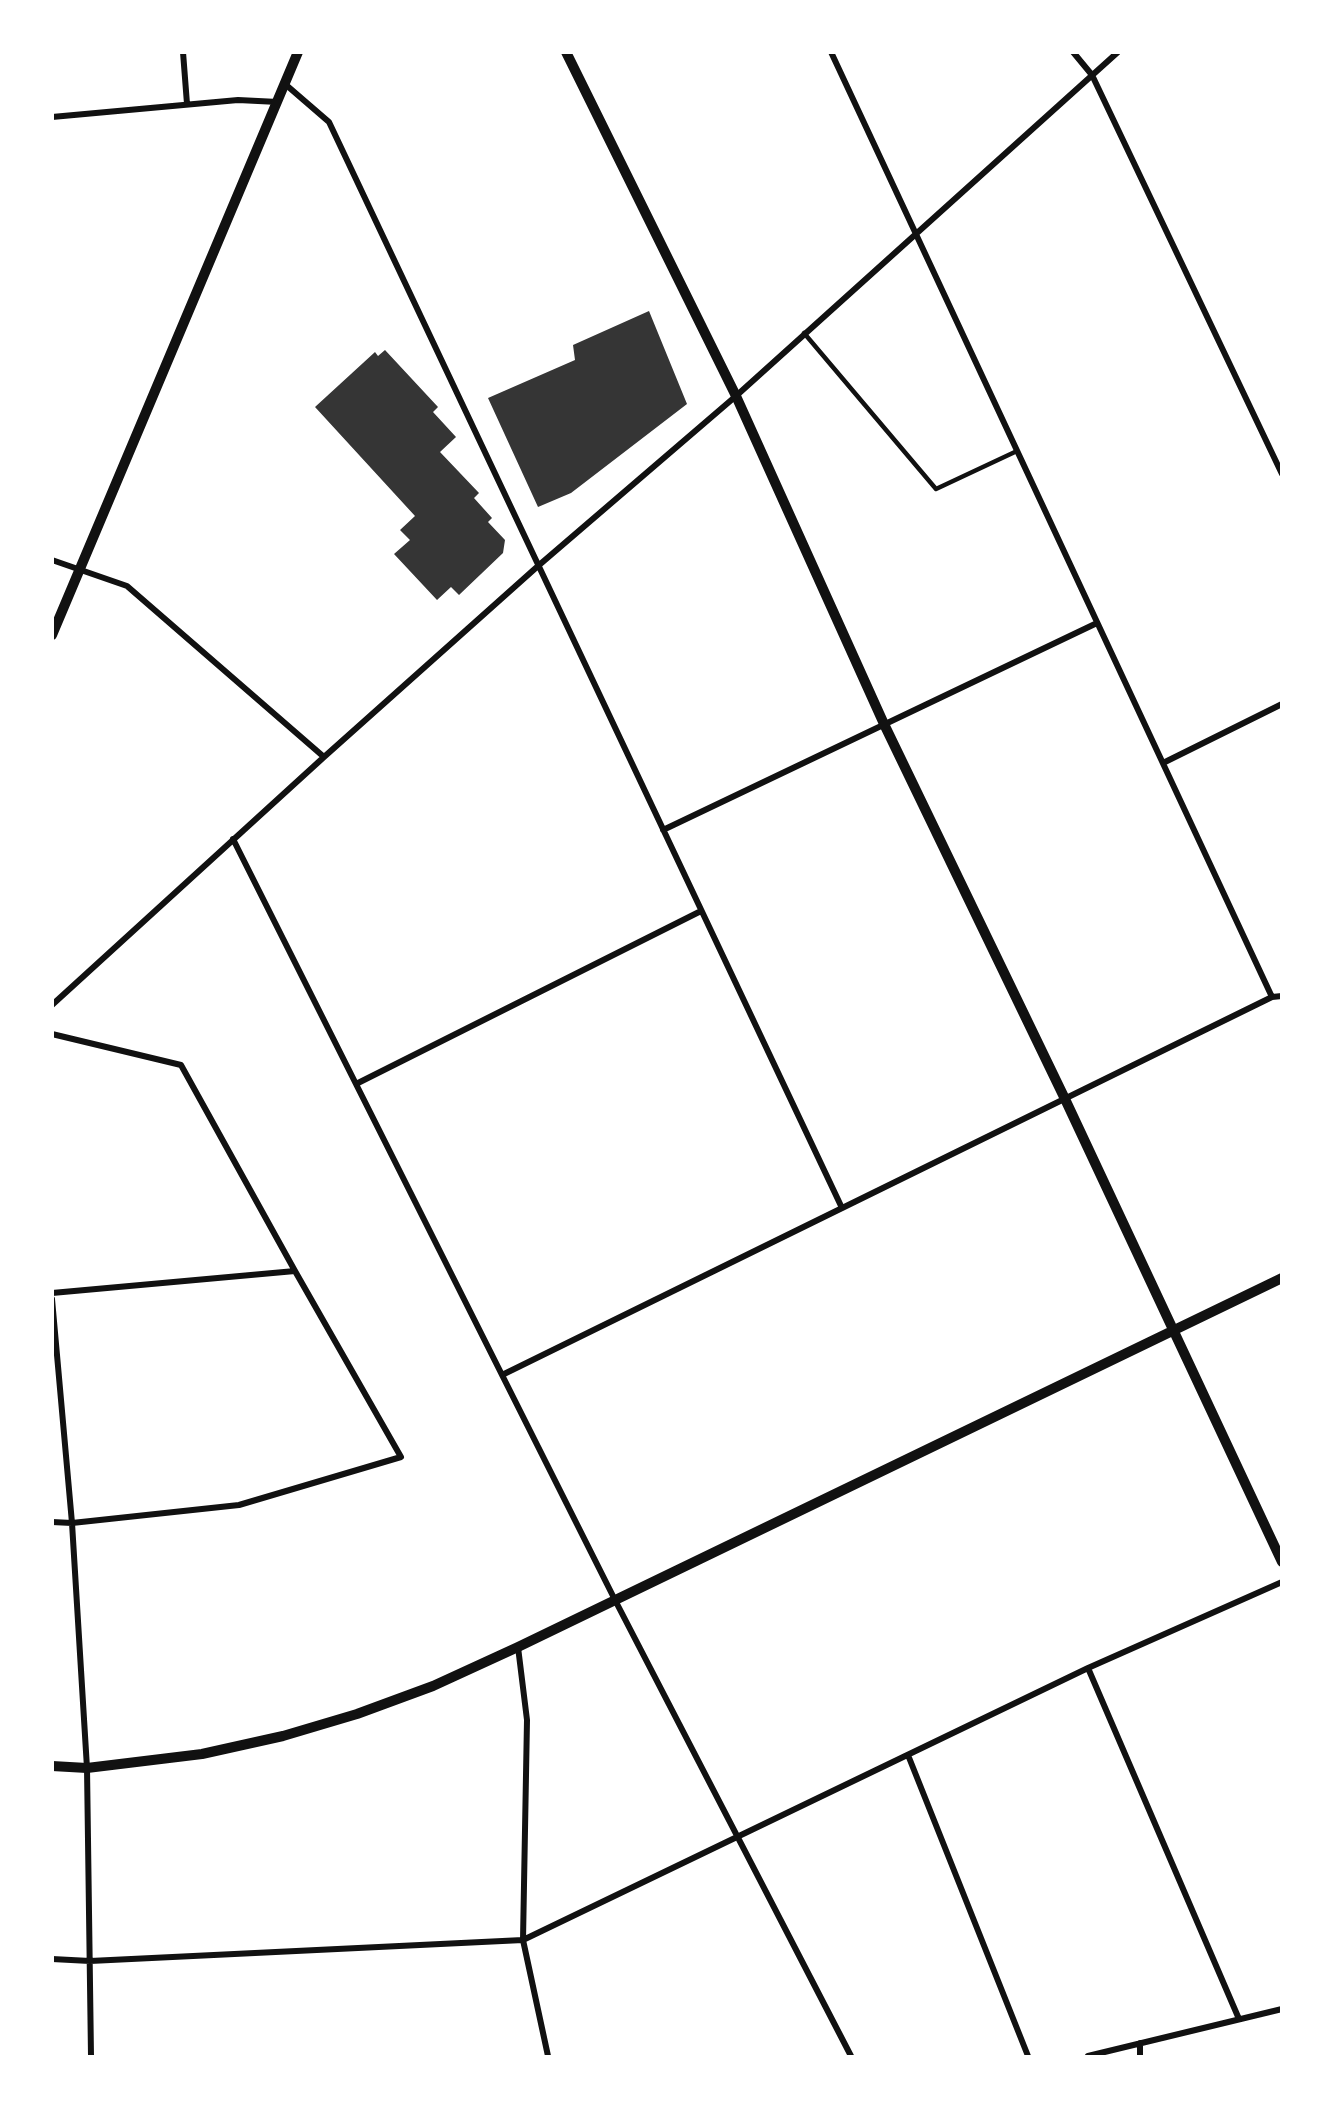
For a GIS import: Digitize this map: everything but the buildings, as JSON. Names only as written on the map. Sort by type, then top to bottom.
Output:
[{"type":"street","points":[[183,52],[187,104]]},
{"type":"street","points":[[52,635],[298,52]]},
{"type":"street","points":[[566,52],[736,396],[884,724],[1065,1099],[1281,1562]]},
{"type":"street","points":[[831,52],[1272,997]]},
{"type":"street","points":[[1073,52],[1092,75],[1281,474]]},
{"type":"street","points":[[52,1005],[324,757],[538,566],[736,396],[1118,52]]},
{"type":"street","points":[[285,84],[328,122],[842,1208]]},
{"type":"street","points":[[52,117],[238,100],[278,102]]},
{"type":"street","points":[[52,560],[127,586],[324,757]]},
{"type":"street","points":[[663,830],[1097,622]]},
{"type":"street","points":[[1163,763],[1281,704]]},
{"type":"street","points":[[233,839],[615,1600],[850,2056]]},
{"type":"street","points":[[356,1084],[701,910]]},
{"type":"street","points":[[502,1375],[1272,997],[1281,996]]},
{"type":"street","points":[[52,1034],[181,1065],[401,1457],[239,1505],[72,1523],[52,1522]]},
{"type":"street","points":[[52,1293],[295,1270]]},
{"type":"street","points":[[52,1767],[87,1768],[202,1754],[283,1736],[357,1714],[433,1686],[1281,1278]]},
{"type":"street","points":[[52,1299],[72,1523],[87,1768],[91,2056]]},
{"type":"street","points":[[52,1959],[90,1961],[523,1940],[1088,1668],[1281,1582]]},
{"type":"street","points":[[518,1647],[527,1720],[523,1940],[548,2056]]},
{"type":"street","points":[[1088,1668],[1239,2019]]},
{"type":"street","points":[[908,1755],[1028,2056]]},
{"type":"street","points":[[1088,2056],[1281,2009]]},
{"type":"street","points":[[1140,2043],[1140,2056]]},
{"type":"lane","points":[[804,333],[936,489],[1017,451]]}]
